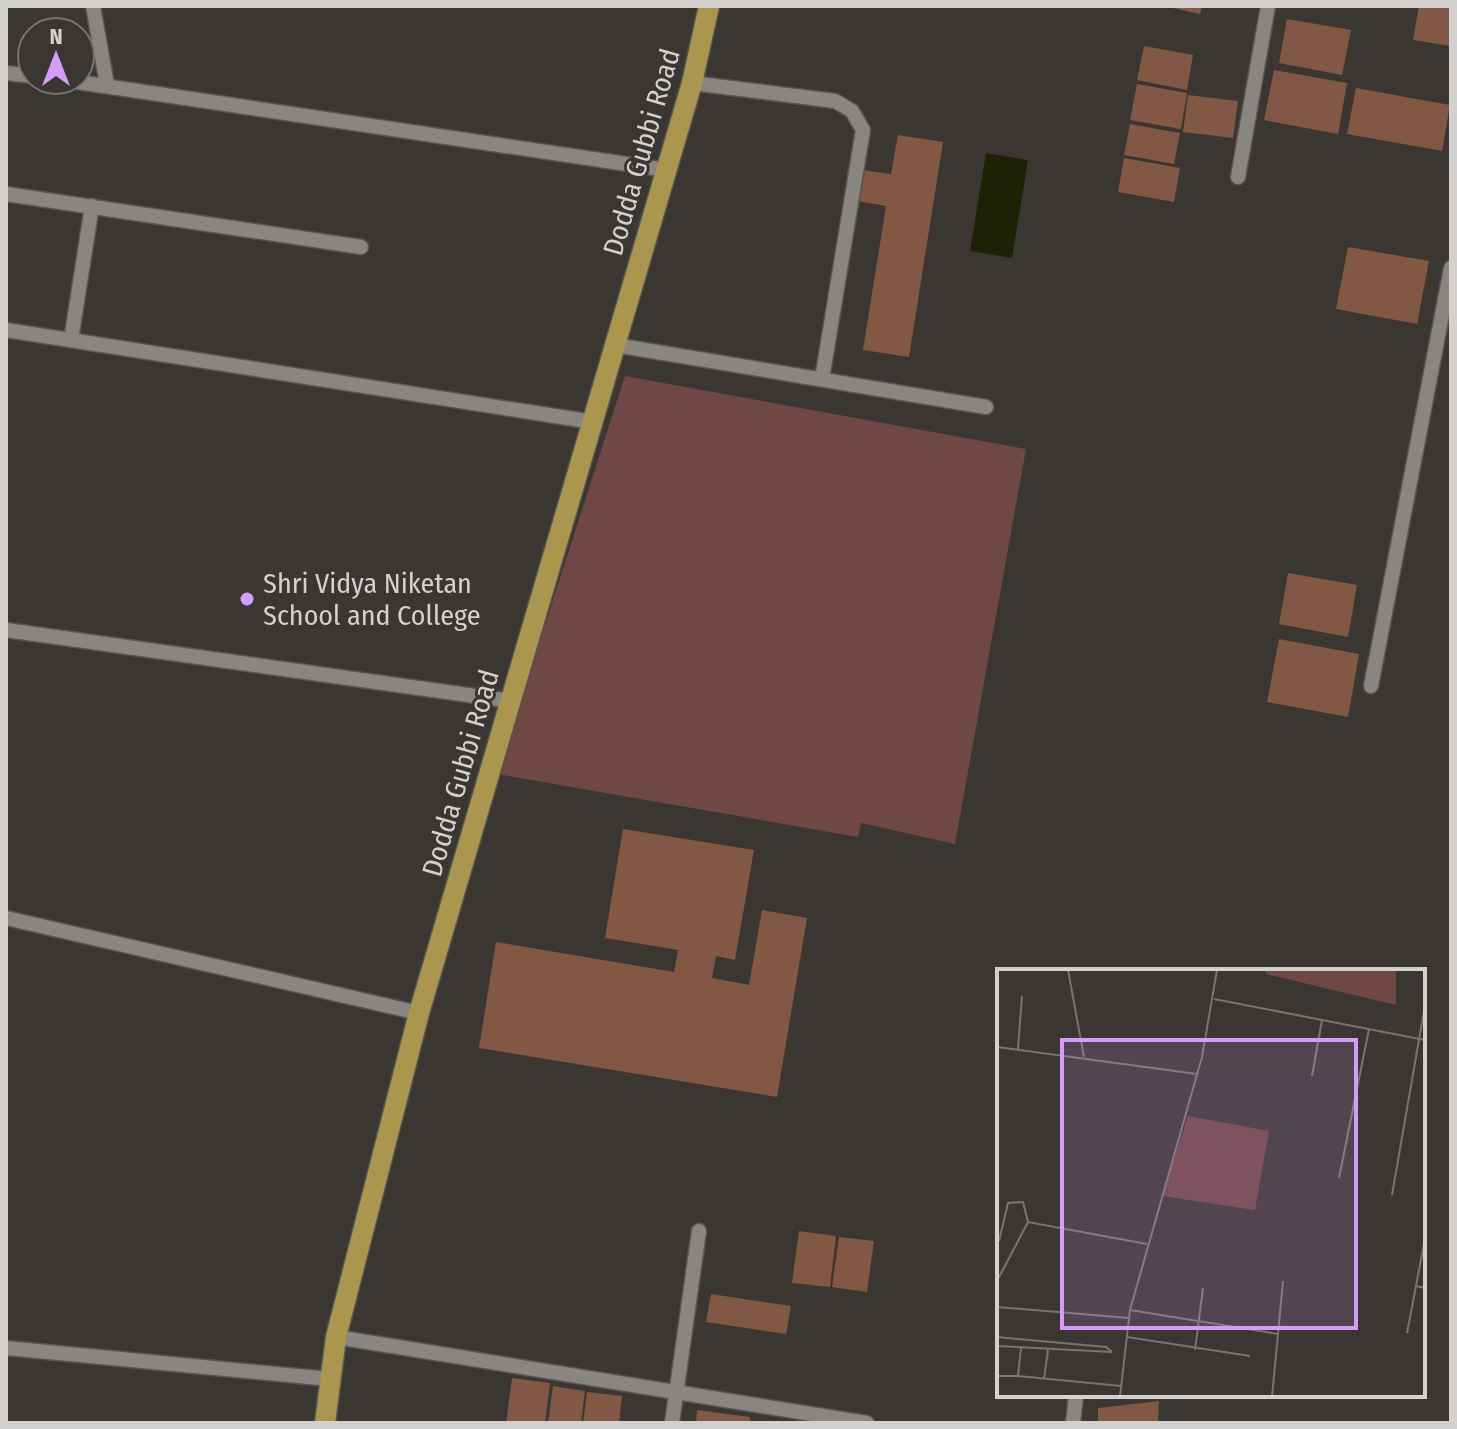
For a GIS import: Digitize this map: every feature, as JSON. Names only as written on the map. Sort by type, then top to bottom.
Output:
[{"type":"main road","name":"Dodda Gubbi Road","points":[[325,1423],[336,1337],[419,1013],[667,170],[692,83],[709,6]]},
{"type":"street","points":[[93,6],[107,85]]},
{"type":"street","points":[[1238,177],[1268,6]]},
{"type":"street","points":[[692,83],[835,101],[852,111],[863,130],[822,379]]},
{"type":"street","points":[[96,84],[667,170]]},
{"type":"street","points":[[6,194],[361,247]]},
{"type":"street","points":[[71,340],[92,206]]},
{"type":"street","points":[[1371,686],[1451,268]]},
{"type":"street","points":[[6,330],[593,422]]},
{"type":"street","points":[[615,345],[986,407]]},
{"type":"street","points":[[6,630],[511,701]]},
{"type":"street","points":[[6,918],[419,1013]]},
{"type":"street","points":[[672,1423],[699,1231]]},
{"type":"street","points":[[336,1337],[867,1423]]},
{"type":"street","points":[[6,1348],[329,1379]]},
{"type":"street","points":[[1073,1423],[1076,1397]]},
{"type":"shaded area","points":[[986,153],[1028,160],[1012,258],[970,251]]},
{"type":"shaded area","points":[[625,376],[1026,449],[955,844],[861,823],[858,837],[497,774]]},
{"type":"building","points":[[1164,6],[1202,6],[1200,14]]},
{"type":"building","points":[[1419,6],[1451,6],[1451,46],[1413,40]]},
{"type":"building","points":[[1287,19],[1351,30],[1342,75],[1279,63]]},
{"type":"building","points":[[1144,46],[1193,55],[1187,90],[1137,80]]},
{"type":"building","points":[[1274,70],[1347,83],[1338,134],[1264,120]]},
{"type":"building","points":[[1137,84],[1187,93],[1181,129],[1130,120]]},
{"type":"building","points":[[1356,88],[1450,105],[1442,151],[1347,134]]},
{"type":"building","points":[[1188,95],[1238,101],[1233,138],[1183,132]]},
{"type":"building","points":[[1130,124],[1180,133],[1174,164],[1124,155]]},
{"type":"building","points":[[898,135],[943,142],[909,357],[863,350],[886,206],[857,201],[862,170],[891,174]]},
{"type":"building","points":[[1124,158],[1180,168],[1174,202],[1118,192]]},
{"type":"building","points":[[1348,247],[1429,261],[1417,324],[1336,309]]},
{"type":"building","points":[[1288,573],[1357,585],[1348,637],[1279,624]]},
{"type":"building","points":[[1279,639],[1359,654],[1348,717],[1267,702]]},
{"type":"building","points":[[623,829],[754,850],[735,960],[716,956],[712,978],[749,985],[762,910],[807,918],[777,1097],[479,1048],[496,942],[674,972],[678,950],[605,938]]},
{"type":"building","points":[[799,1231],[836,1236],[830,1287],[792,1283]]},
{"type":"building","points":[[839,1237],[874,1241],[867,1292],[832,1287]]},
{"type":"building","points":[[711,1294],[791,1306],[786,1334],[706,1322]]},
{"type":"building","points":[[512,1378],[550,1383],[545,1423],[506,1423]]},
{"type":"building","points":[[553,1386],[585,1391],[581,1423],[548,1423]]},
{"type":"building","points":[[587,1392],[622,1396],[619,1423],[583,1423]]},
{"type":"building","points":[[1159,1401],[1158,1423],[1098,1423],[1098,1408]]},
{"type":"building","points":[[697,1410],[750,1417],[750,1423],[696,1423]]},
{"type":"place","name":"Shri Vidya Niketan School and College","points":[[247,599]]}]
